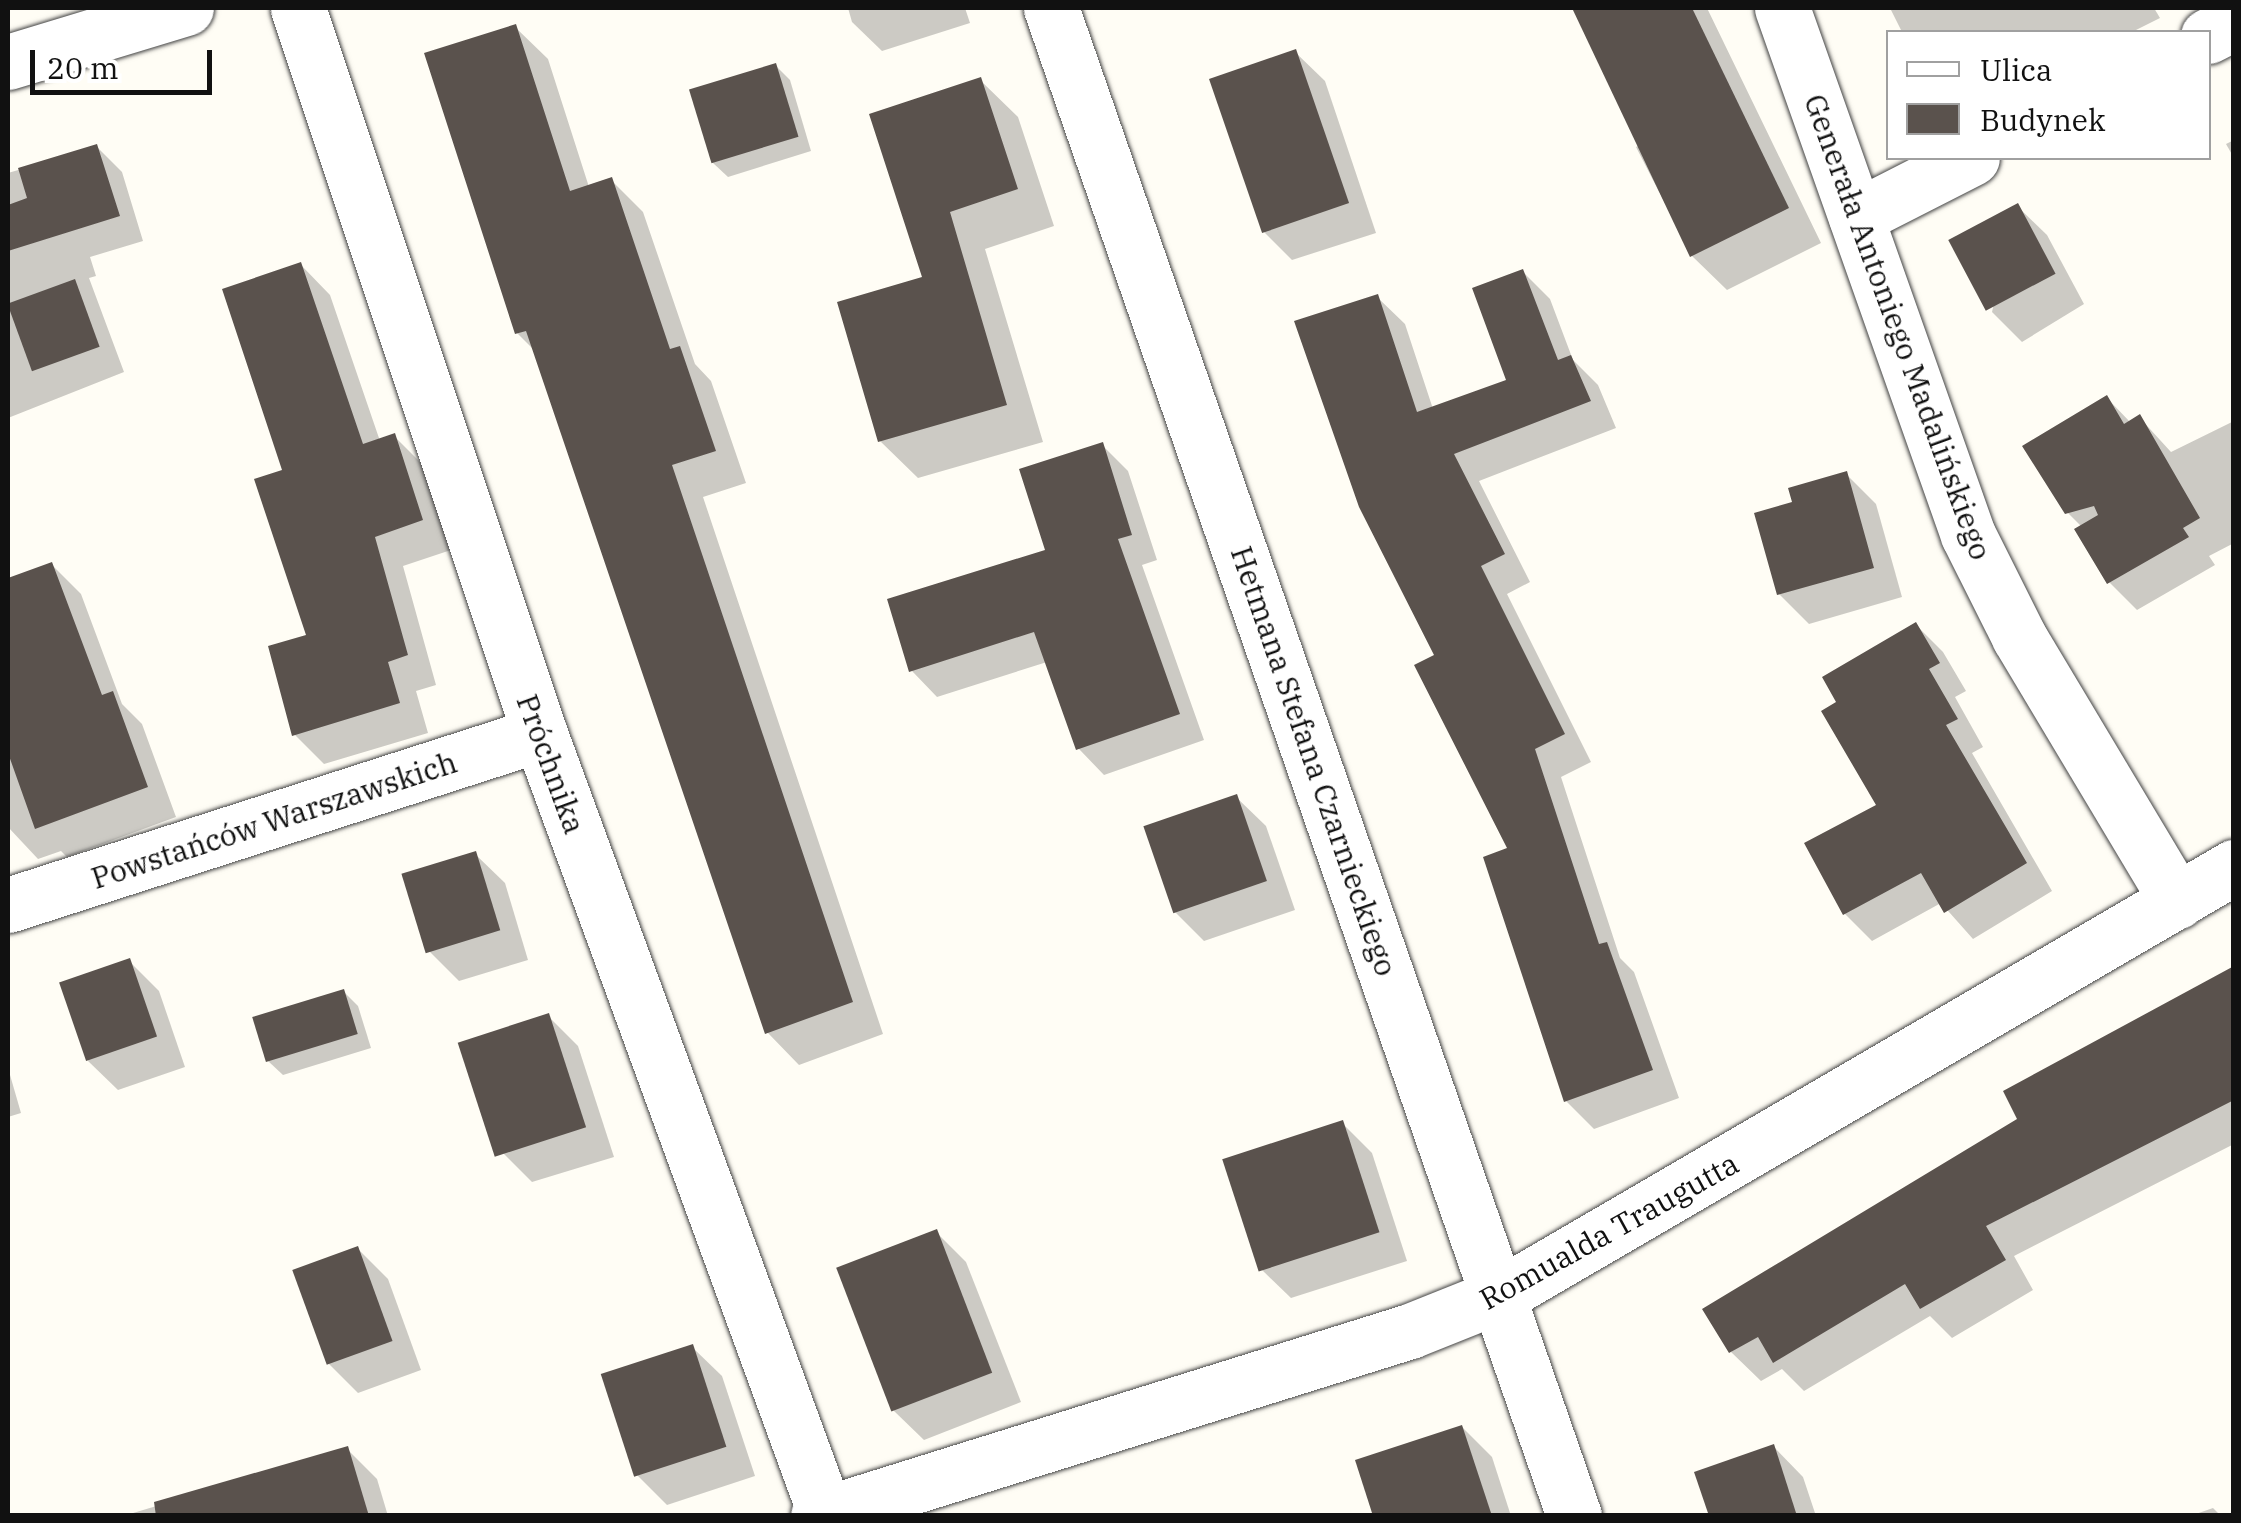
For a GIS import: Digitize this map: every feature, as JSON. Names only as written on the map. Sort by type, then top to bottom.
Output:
[{"type":"street","points":[[8,62],[186,8]]},
{"type":"street","name":"Próchnika","points":[[298,8],[540,734],[821,1514]]},
{"type":"street","name":"Hetmana Stefana Czarnieckiego","points":[[1051,8],[1574,1516]]},
{"type":"street","name":"Generała Antoniego Madalińskiego","points":[[1782,8],[1968,534],[2020,637],[2176,901]]},
{"type":"street","points":[[2211,35],[2234,24]]},
{"type":"street","points":[[1856,217],[1968,160]]},
{"type":"street","name":"Powstańców Warszawskich","points":[[8,905],[540,734]]},
{"type":"street","name":"Romualda Traugutta","points":[[821,1514],[1410,1330],[1500,1296],[2234,867]]},
{"type":"building","points":[[1572,8],[1692,8],[1789,208],[1690,257]]},
{"type":"building","points":[[516,24],[570,191],[612,177],[670,349],[680,346],[716,451],[672,465],[853,1002],[765,1034],[526,331],[515,334],[424,53]]},
{"type":"building","points":[[1296,49],[1349,203],[1262,233],[1209,79]]},
{"type":"building","points":[[776,63],[799,137],[711,163],[689,90]]},
{"type":"building","points":[[981,77],[1018,189],[950,212],[1007,405],[878,442],[837,302],[922,277],[869,114]]},
{"type":"building","points":[[97,144],[120,216],[8,251],[8,205],[27,198],[18,168]]},
{"type":"building","points":[[2018,203],[2056,274],[1986,311],[1948,240]]},
{"type":"building","points":[[301,262],[363,444],[395,433],[423,520],[375,537],[408,655],[388,662],[400,703],[292,736],[268,646],[306,635],[254,479],[282,470],[222,289]]},
{"type":"building","points":[[1523,269],[1558,360],[1571,355],[1591,401],[1454,454],[1505,554],[1481,566],[1565,734],[1535,749],[1599,944],[1607,942],[1653,1070],[1564,1102],[1483,857],[1507,848],[1414,665],[1434,655],[1359,507],[1294,321],[1378,294],[1417,412],[1506,380],[1472,288]]},
{"type":"building","points":[[75,279],[100,347],[32,371],[8,303]]},
{"type":"building","points":[[2107,395],[2124,424],[2140,414],[2200,518],[2183,528],[2189,537],[2107,584],[2074,529],[2098,515],[2094,506],[2065,514],[2022,446]]},
{"type":"building","points":[[1103,442],[1132,535],[1118,539],[1180,714],[1076,750],[1034,632],[909,672],[887,599],[1045,550],[1019,469]]},
{"type":"building","points":[[1847,471],[1874,568],[1777,595],[1754,513],[1792,502],[1788,488]]},
{"type":"building","points":[[52,562],[102,695],[113,691],[148,787],[35,829],[8,753],[8,578]]},
{"type":"building","points":[[1916,622],[1940,663],[1929,669],[1958,719],[1946,725],[2027,863],[1944,913],[1921,873],[1843,915],[1804,843],[1876,805],[1821,711],[1836,702],[1822,677]]},
{"type":"building","points":[[1237,794],[1267,881],[1173,913],[1143,826]]},
{"type":"building","points":[[476,851],[500,930],[426,953],[401,874]]},
{"type":"building","points":[[130,958],[157,1036],[86,1061],[59,982]]},
{"type":"building","points":[[2234,966],[2234,1100],[1986,1226],[2006,1260],[1920,1309],[1905,1284],[1773,1363],[1758,1337],[1729,1353],[1702,1309],[2017,1119],[2003,1091]]},
{"type":"building","points":[[344,989],[358,1034],[266,1062],[252,1017]]},
{"type":"building","points":[[549,1013],[586,1127],[495,1157],[458,1043]]},
{"type":"building","points":[[1343,1120],[1379,1232],[1259,1271],[1222,1159]]},
{"type":"building","points":[[937,1229],[992,1373],[891,1411],[836,1268]]},
{"type":"building","points":[[358,1246],[393,1341],[327,1365],[292,1270]]},
{"type":"building","points":[[693,1344],[726,1447],[634,1477],[601,1374]]},
{"type":"building","points":[[1462,1425],[1492,1516],[1373,1516],[1355,1460]]},
{"type":"building","points":[[1774,1444],[1797,1516],[1709,1516],[1694,1472]]},
{"type":"building","points":[[348,1446],[369,1516],[156,1516],[154,1502]]}]
